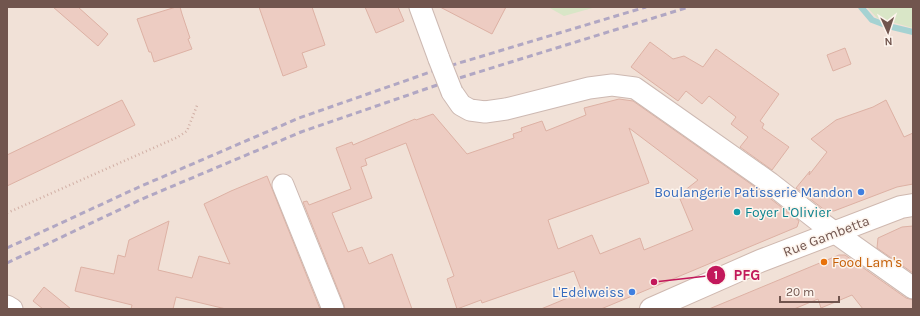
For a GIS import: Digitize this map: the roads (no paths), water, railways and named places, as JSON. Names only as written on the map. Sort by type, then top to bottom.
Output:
[{"type":"main road","name":"Rue Gambetta","points":[[651,309],[834,232],[901,207],[913,205]]},
{"type":"street","points":[[420,7],[452,92],[461,105],[470,110],[485,112],[506,110],[590,88],[612,85],[635,88],[770,183],[834,232],[913,288]]},
{"type":"street","points":[[283,185],[333,309]]},
{"type":"street","points":[[7,306],[12,309]]},
{"type":"waterway","points":[[861,7],[872,20],[888,26],[913,32]]},
{"type":"railway","points":[[7,248],[139,187],[299,118],[439,69],[646,7]]},
{"type":"railway","points":[[7,263],[142,199],[301,132],[443,83],[689,7]]},
{"type":"place","name":"Boulangerie Patisserie Mandon","points":[[861,192]]},
{"type":"place","name":"Foyer L'Olivier","points":[[737,212]]},
{"type":"place","name":"Food Lam's","points":[[824,262]]},
{"type":"place","name":"PFG","points":[[654,282]]},
{"type":"place","name":"L'Edelweiss","points":[[632,292]]}]
